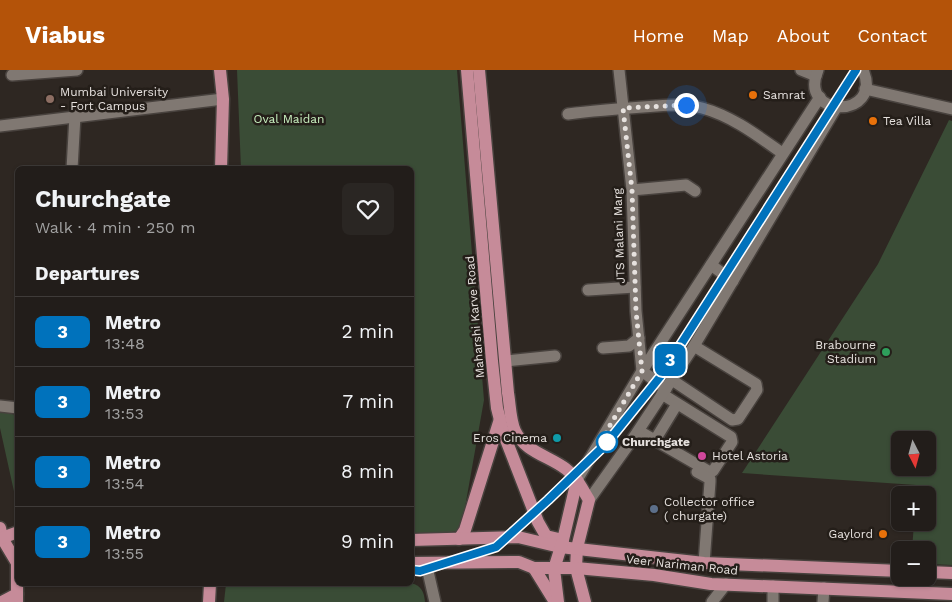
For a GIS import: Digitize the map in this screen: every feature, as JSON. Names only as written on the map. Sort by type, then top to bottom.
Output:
[{"type":"main road","points":[[220,70],[223,99],[221,166]]},
{"type":"main road","name":"Maharshi Karve Road","points":[[467,70],[492,361],[500,418],[503,432],[538,522],[546,536],[561,543]]},
{"type":"main road","points":[[479,70],[505,361],[514,429],[527,447],[566,469],[577,480],[589,500],[577,548],[576,568],[585,602]]},
{"type":"main road","points":[[459,539],[465,530],[500,418]]},
{"type":"main road","points":[[557,602],[554,569],[577,480]]},
{"type":"main road","points":[[1,537],[15,533]]},
{"type":"main road","points":[[1,537],[15,544]]},
{"type":"main road","points":[[1,537],[15,560]]},
{"type":"main road","name":"Veer Nariman Road","points":[[414,540],[518,537],[561,543],[577,548],[704,563],[891,571]]},
{"type":"main road","name":"Veer Nariman Road","points":[[414,563],[519,562],[534,568],[576,568],[654,575],[712,584],[824,588],[892,597],[948,597]]},
{"type":"main road","points":[[534,568],[557,602]]},
{"type":"main road","points":[[936,572],[952,573]]},
{"type":"main road","points":[[209,602],[210,586]]},
{"type":"main road","points":[[2,602],[17,598]]},
{"type":"street","points":[[12,74],[77,70]]},
{"type":"street","name":"JTS Malani Marg","points":[[619,70],[632,190],[635,287],[642,371]]},
{"type":"street","points":[[801,70],[817,73],[815,86],[820,97],[828,105],[836,108],[852,106],[858,101],[865,89],[866,79],[863,70]]},
{"type":"street","points":[[865,89],[952,109]]},
{"type":"street","points":[[577,480],[642,371],[820,97]]},
{"type":"street","points":[[0,126],[223,99]]},
{"type":"street","points":[[568,114],[623,108],[686,105],[701,107],[736,122],[782,154]]},
{"type":"street","points":[[589,500],[636,434],[694,346],[836,108]]},
{"type":"street","points":[[72,166],[75,116]]},
{"type":"street","points":[[632,190],[686,185],[695,190]]},
{"type":"street","points":[[711,265],[733,281]]},
{"type":"street","points":[[588,290],[635,287]]},
{"type":"street","points":[[603,348],[629,346],[640,338]]},
{"type":"street","points":[[642,371],[667,388],[732,420],[738,419],[757,390],[756,384],[694,346]]},
{"type":"street","points":[[505,361],[555,356]]},
{"type":"street","points":[[636,434],[655,440],[710,472],[714,471],[732,442],[731,437],[677,404],[667,388]]},
{"type":"street","points":[[655,440],[677,404]]},
{"type":"street","points":[[0,406],[15,408]]},
{"type":"street","points":[[636,434],[710,479],[711,488],[704,563]]},
{"type":"street","points":[[426,563],[435,602]]},
{"type":"street","points":[[712,602],[726,584]]},
{"type":"street","points":[[773,602],[777,586]]},
{"type":"street","points":[[777,586],[779,602]]},
{"type":"street","points":[[823,602],[824,588]]},
{"type":"green space","name":"Oval Maidan","points":[[237,70],[457,70],[484,400],[461,530],[414,539],[414,166],[241,166]]},
{"type":"green space","name":"Brabourne Stadium","points":[[949,120],[952,121],[952,565],[936,564],[936,541],[913,541],[913,531],[936,531],[936,486],[742,473],[878,264]]},
{"type":"green space","points":[[0,410],[15,415],[15,496],[0,428]]},
{"type":"green space","points":[[414,584],[422,590],[425,602],[224,602],[226,586],[414,586]]},
{"type":"metro line","name":"3","points":[[414,570],[420,571],[496,547],[606,444],[660,377],[856,70]]},
{"type":"place","name":"Samrat","points":[[753,95]]},
{"type":"place","name":"Mumbai University - Fort Campus","points":[[50,99]]},
{"type":"place","name":"Tea Villa","points":[[873,121]]},
{"type":"place","name":"Brabourne Stadium","points":[[886,352]]},
{"type":"place","name":"Eros Cinema","points":[[557,438]]},
{"type":"place","name":"Churchgate","points":[[607,442]]},
{"type":"place","name":"Hotel Astoria","points":[[702,456]]},
{"type":"place","name":"Collector office ( churgate)","points":[[654,509]]},
{"type":"place","name":"Gaylord","points":[[883,534]]},
{"type":"route","points":[[607,442],[606,432],[642,371],[636,311],[632,190],[623,108],[686,105]]}]
